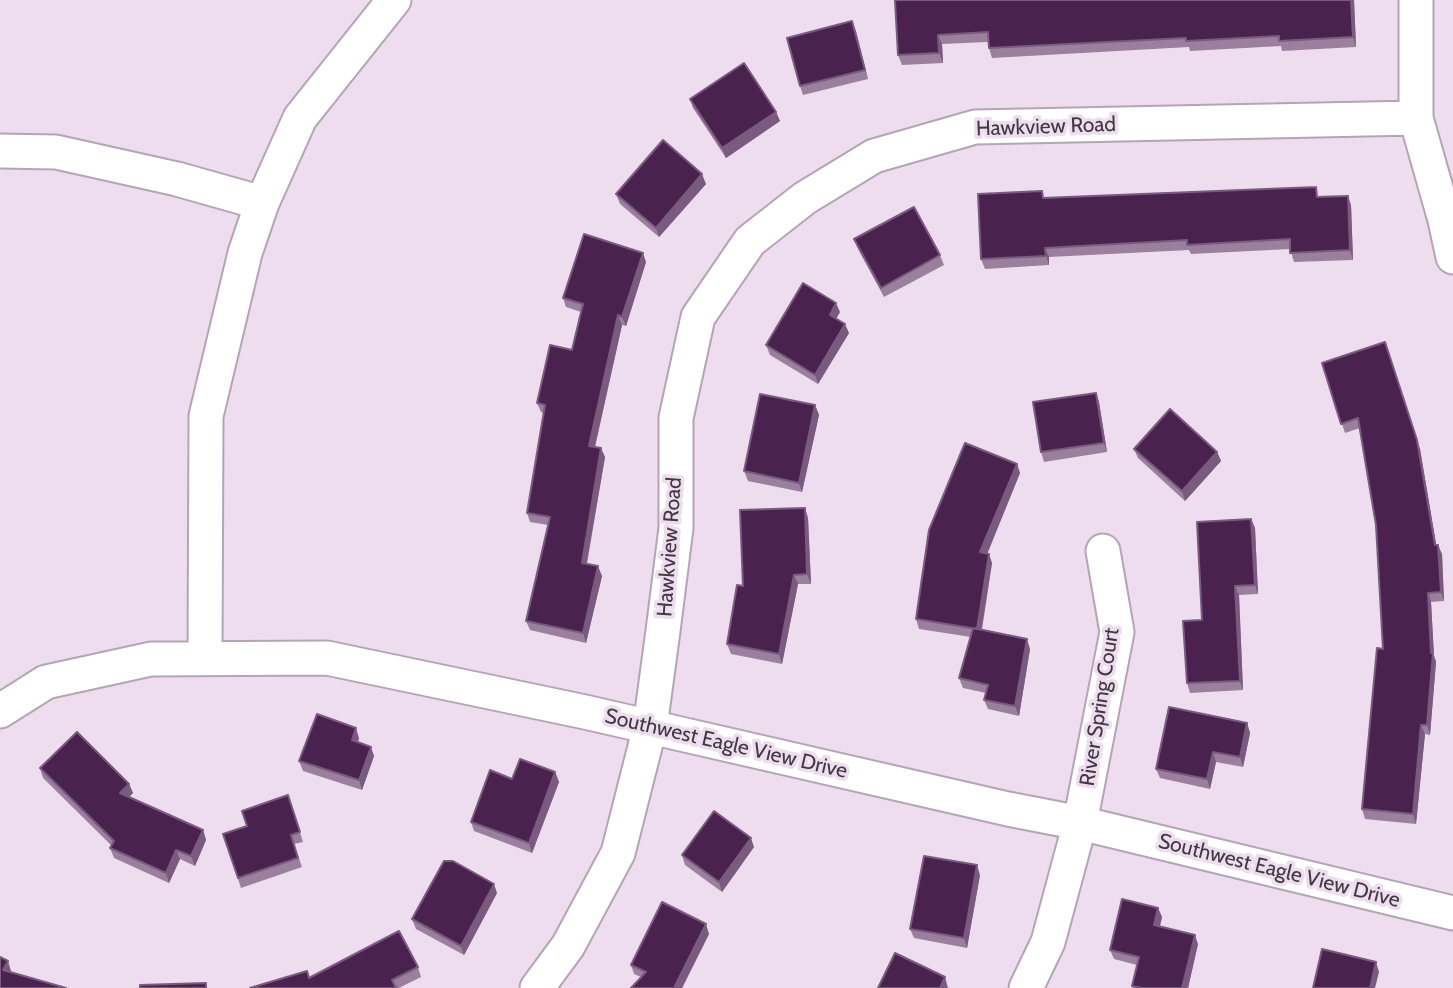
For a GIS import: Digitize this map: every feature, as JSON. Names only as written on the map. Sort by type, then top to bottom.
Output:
[{"type":"street","points":[[205,658],[206,416],[245,253],[262,203],[300,118],[394,0]]},
{"type":"street","points":[[1416,0],[1416,118],[1446,220],[1453,257]]},
{"type":"street","name":"Hawkview Road","points":[[537,988],[568,946],[618,853],[650,727],[676,528],[676,418],[698,317],[750,241],[805,198],[874,156],[975,127],[1416,118]]},
{"type":"street","points":[[0,151],[56,152],[177,179],[262,203]]},
{"type":"street","name":"River Spring Court","points":[[1026,988],[1048,942],[1080,823],[1117,632],[1103,551]]},
{"type":"street","name":"Southwest Eagle View Drive","points":[[0,711],[46,682],[152,659],[327,658],[650,727],[1008,810],[1080,823],[1453,913]]},
{"type":"building","points":[[895,0],[1351,0],[1353,37],[1279,41],[1279,36],[1186,41],[1186,38],[989,48],[988,32],[938,35],[939,53],[898,55]]},
{"type":"building","points":[[852,21],[865,70],[800,86],[787,38]]},
{"type":"building","points":[[744,63],[776,112],[722,148],[690,99]]},
{"type":"building","points":[[663,140],[702,174],[656,228],[616,194]]},
{"type":"building","points":[[1316,187],[1317,197],[1348,196],[1350,250],[1290,253],[1290,239],[1187,245],[1187,240],[1045,248],[1046,256],[981,259],[978,194],[1042,191],[1043,198]]},
{"type":"building","points":[[914,207],[940,255],[881,288],[854,239]]},
{"type":"building","points":[[584,234],[643,253],[622,317],[618,315],[589,446],[601,448],[582,563],[598,566],[583,633],[526,621],[550,517],[527,513],[545,405],[537,403],[550,345],[572,350],[583,304],[563,298]]},
{"type":"building","points":[[803,283],[836,303],[830,315],[845,324],[815,375],[766,345]]},
{"type":"building","points":[[1385,342],[1417,440],[1435,545],[1438,545],[1441,592],[1428,593],[1433,653],[1427,725],[1421,725],[1413,814],[1362,809],[1377,648],[1383,649],[1376,525],[1358,418],[1341,424],[1322,363]]},
{"type":"building","points":[[1096,393],[1104,443],[1041,452],[1033,402]]},
{"type":"building","points":[[760,394],[815,405],[799,483],[744,471]]},
{"type":"building","points":[[1170,409],[1217,452],[1182,491],[1134,449]]},
{"type":"building","points":[[965,443],[1017,464],[980,552],[989,554],[977,629],[916,619],[929,530]]},
{"type":"building","points":[[805,508],[807,574],[794,575],[779,654],[727,644],[737,585],[743,586],[740,510]]},
{"type":"building","points":[[1251,519],[1255,585],[1235,586],[1240,681],[1187,683],[1183,621],[1202,620],[1197,522]]},
{"type":"building","points":[[973,628],[1027,639],[1015,706],[984,700],[988,685],[959,678]]},
{"type":"building","points":[[1169,707],[1247,723],[1240,757],[1213,752],[1207,779],[1156,769]]},
{"type":"building","points":[[317,714],[356,728],[352,740],[371,747],[359,780],[299,761]]},
{"type":"building","points":[[77,732],[129,784],[120,793],[203,830],[191,856],[176,850],[166,873],[110,848],[114,841],[40,768]]},
{"type":"building","points":[[520,759],[555,772],[529,843],[471,822],[490,770],[512,779]]},
{"type":"building","points":[[288,795],[300,832],[291,835],[298,858],[238,878],[223,834],[247,826],[242,811]]},
{"type":"building","points":[[714,811],[751,838],[719,882],[682,855]]},
{"type":"building","points":[[924,856],[977,865],[964,938],[910,929]]},
{"type":"building","points":[[444,861],[453,861],[494,884],[461,946],[412,919]]},
{"type":"building","points":[[1122,899],[1158,908],[1154,925],[1195,935],[1182,988],[1132,986],[1139,957],[1110,950]]},
{"type":"building","points":[[662,902],[706,924],[674,988],[631,988],[646,972],[631,965]]},
{"type":"building","points":[[399,931],[418,967],[392,980],[396,988],[250,988],[307,971],[309,978]]},
{"type":"building","points":[[1322,949],[1376,962],[1370,988],[1313,988]]},
{"type":"building","points":[[895,953],[945,977],[940,988],[878,988]]},
{"type":"building","points":[[0,957],[8,961],[3,970],[66,988],[0,988]]},
{"type":"building","points":[[206,983],[206,988],[140,988],[140,985]]}]
